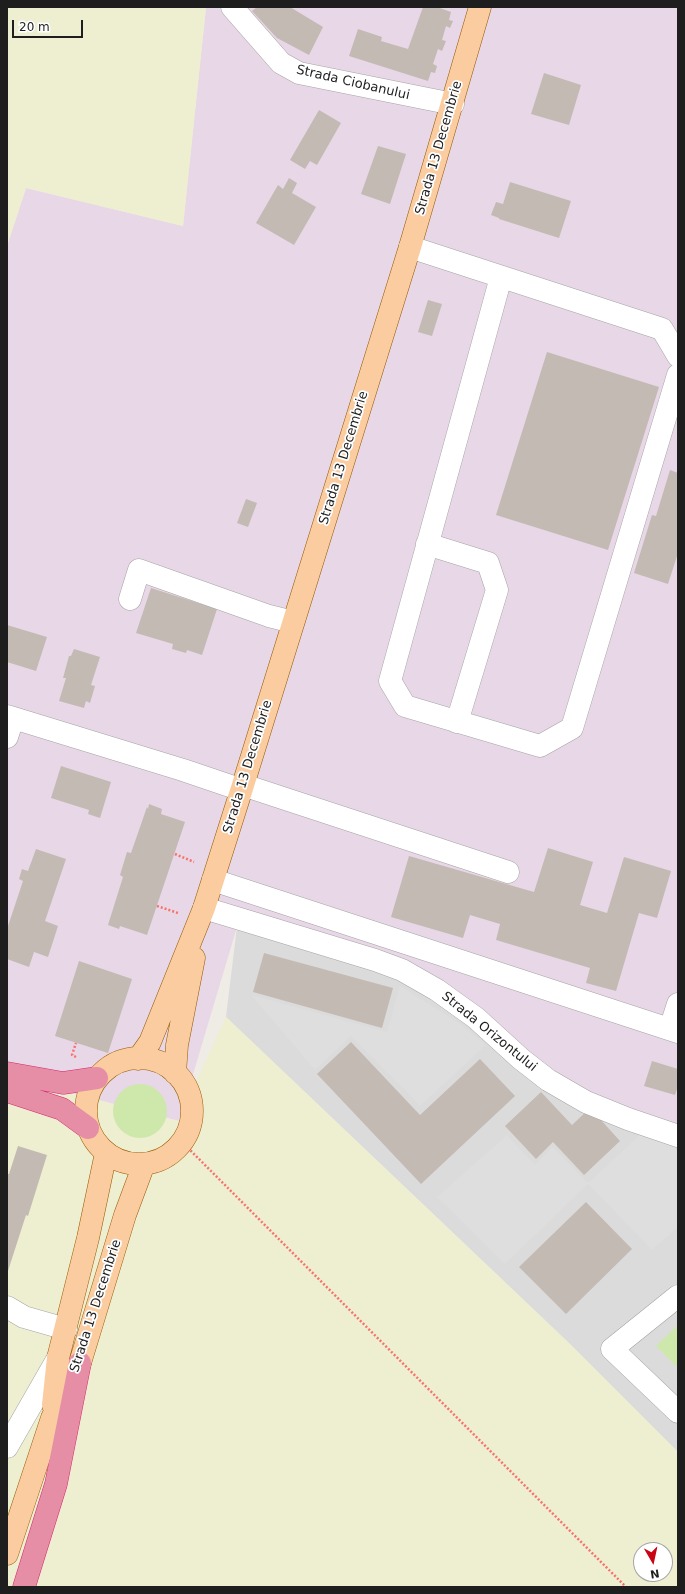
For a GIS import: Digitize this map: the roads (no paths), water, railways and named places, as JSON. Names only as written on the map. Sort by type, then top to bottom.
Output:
[{"type":"highway","points":[[7,1073],[63,1083],[97,1078]]},
{"type":"highway","points":[[7,1091],[62,1109],[88,1128]]},
{"type":"highway","points":[[24,1587],[56,1484],[80,1363]]},
{"type":"main road","name":"Strada 13 Decembrie","points":[[138,1059],[150,1042],[204,908],[243,788],[410,247],[453,104],[480,7]]},
{"type":"main road","name":"Strada 13 Decembrie","points":[[175,1073],[178,1045],[204,908]]},
{"type":"main road","points":[[138,1059],[152,1060],[164,1065],[175,1073],[184,1084],[190,1098],[192,1114],[189,1128],[182,1142],[172,1152],[159,1160],[144,1164],[131,1164],[118,1160],[106,1153],[95,1142],[88,1128],[86,1111],[89,1094],[97,1078],[109,1068],[123,1061],[138,1059]]},
{"type":"main road","name":"Strada 13 Decembrie","points":[[52,1418],[58,1358],[88,1238],[106,1153]]},
{"type":"main road","name":"Strada 13 Decembrie","points":[[52,1418],[80,1363],[125,1215],[144,1164]]},
{"type":"main road","points":[[7,1554],[52,1418]]},
{"type":"street","name":"Strada Ciobanului","points":[[232,7],[280,63],[299,73],[453,104]]},
{"type":"street","points":[[410,247],[662,329],[678,356]]},
{"type":"street","points":[[501,277],[390,680],[405,706],[540,746],[572,728],[678,374]]},
{"type":"street","points":[[427,544],[488,563],[498,590],[457,722]]},
{"type":"street","points":[[130,599],[139,570],[269,616],[293,622]]},
{"type":"street","points":[[9,724],[183,770],[508,872]]},
{"type":"street","points":[[213,880],[674,1031],[678,1004]]},
{"type":"street","name":"Strada Orizontului","points":[[204,908],[375,960],[402,970],[437,990],[476,1018],[548,1080],[586,1102],[628,1119],[678,1136]]},
{"type":"street","points":[[678,1296],[612,1349],[678,1412]]},
{"type":"street","points":[[7,1308],[24,1317],[66,1329]]},
{"type":"street","points":[[7,1447],[58,1358]]}]
